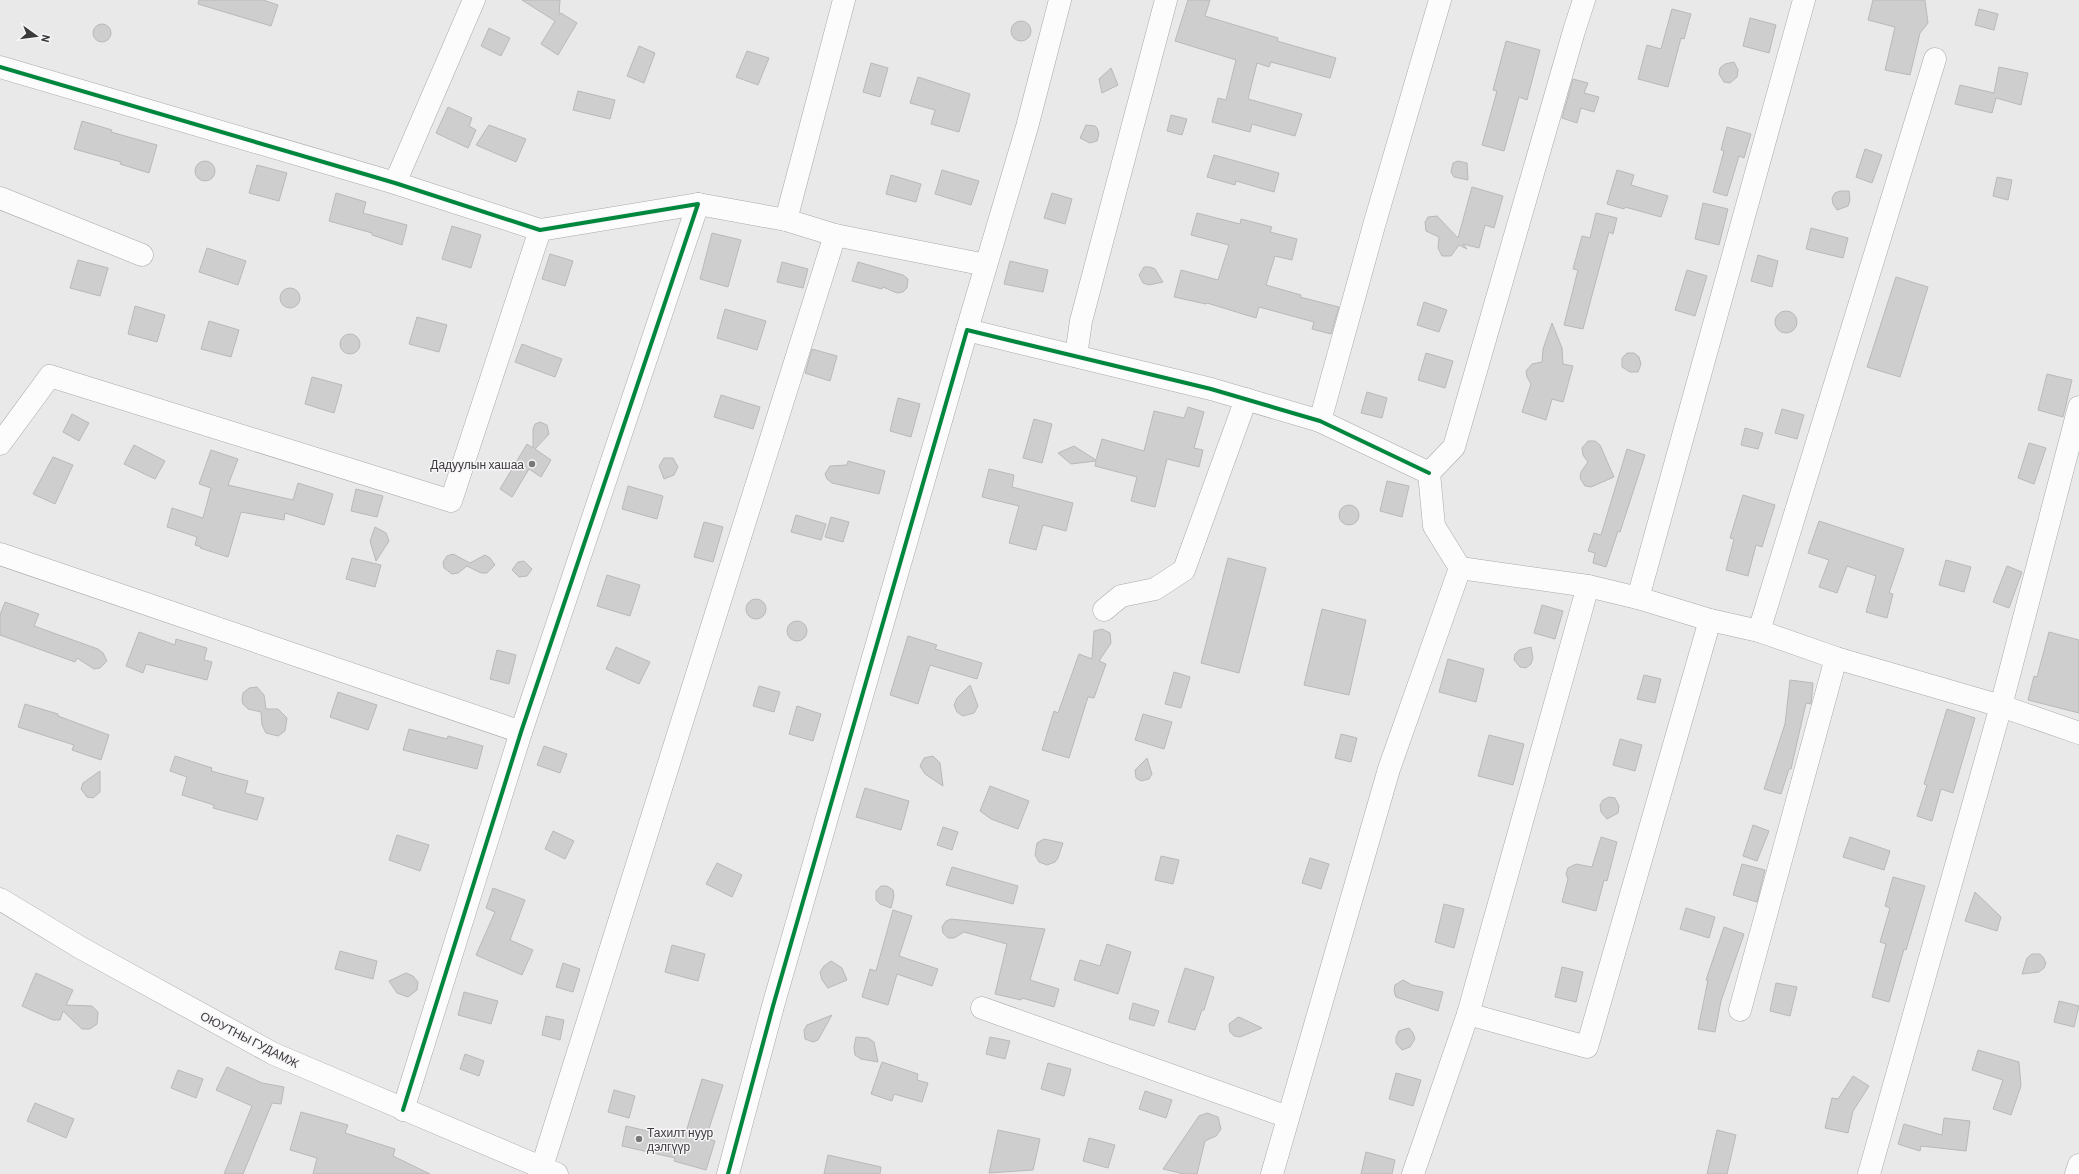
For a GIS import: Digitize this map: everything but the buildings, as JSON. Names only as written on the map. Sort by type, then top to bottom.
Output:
[{"type":"street","points":[[395,183],[474,0]]},
{"type":"street","points":[[786,220],[844,0]]},
{"type":"street","points":[[728,1174],[774,1006],[967,330],[1027,127],[1060,0]]},
{"type":"street","points":[[1076,356],[1080,321],[1166,0]]},
{"type":"street","points":[[1320,421],[1374,222],[1440,0]]},
{"type":"street","points":[[1460,568],[1434,526],[1429,473],[1454,447],[1571,39],[1584,0]]},
{"type":"street","points":[[1638,598],[1804,0]]},
{"type":"street","points":[[1759,631],[1935,59]]},
{"type":"street","points":[[0,67],[395,183],[540,230],[698,204],[786,220],[835,235],[986,265]]},
{"type":"street","points":[[0,198],[142,255]]},
{"type":"street","points":[[403,1110],[521,732],[698,204]]},
{"type":"street","points":[[0,444],[50,376],[451,501],[540,230]]},
{"type":"street","points":[[549,1171],[835,235]]},
{"type":"street","points":[[967,330],[1246,399],[1320,421],[1429,473]]},
{"type":"street","points":[[1104,610],[1121,596],[1155,589],[1184,570],[1246,399]]},
{"type":"street","points":[[1869,1174],[2001,706],[2079,407]]},
{"type":"street","points":[[0,554],[521,732]]},
{"type":"street","points":[[1460,568],[1588,586],[1638,598],[1710,620],[1759,631],[1836,658],[2001,706],[2079,733]]},
{"type":"street","points":[[1272,1174],[1389,769],[1460,568]]},
{"type":"street","points":[[1413,1174],[1468,1014],[1588,586]]},
{"type":"street","points":[[1468,1014],[1587,1047],[1710,620]]},
{"type":"street","points":[[1740,1010],[1836,658]]},
{"type":"street","name":"ОЮУТНЫ ГУДАМЖ","points":[[0,898],[81,948],[274,1054],[549,1171]]},
{"type":"street","points":[[982,1008],[1288,1117]]},
{"type":"street","points":[[2076,1174],[2079,1165]]},
{"type":"cycle path","points":[[0,67],[395,183],[540,230],[698,204],[521,732],[403,1110]]},
{"type":"cycle path","points":[[728,1174],[773,1006],[967,330],[1211,389],[1320,421],[1429,473]]},
{"type":"place","name":"Дадуулын хашаа","points":[[532,464]]},
{"type":"place","name":"Тахилт нуур дэлгүүр","points":[[639,1139]]}]
